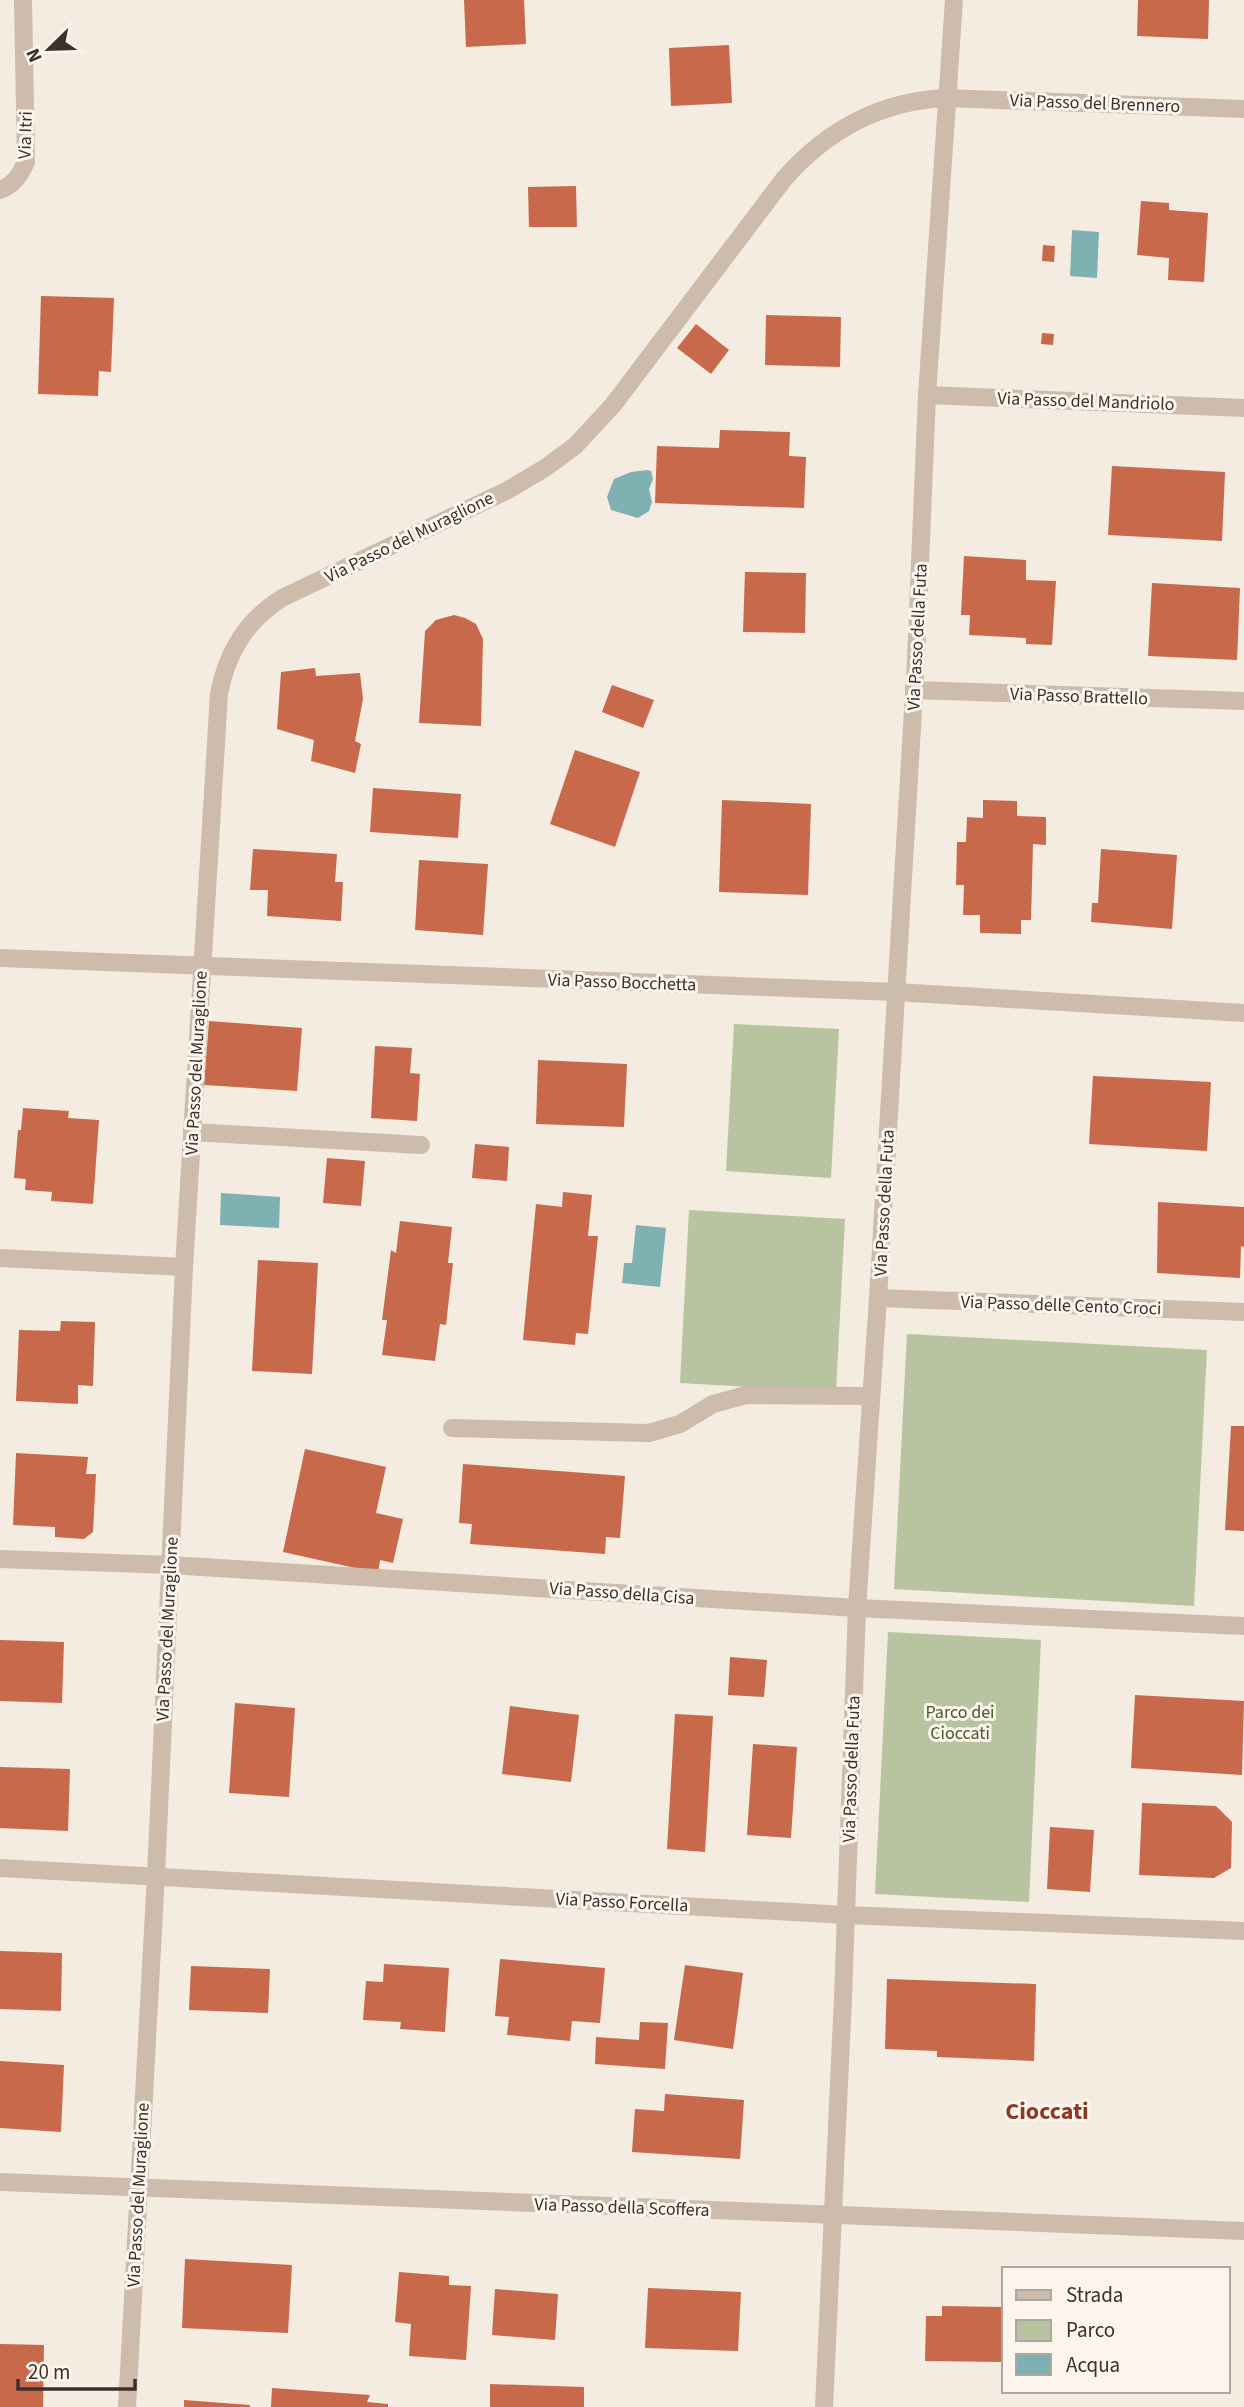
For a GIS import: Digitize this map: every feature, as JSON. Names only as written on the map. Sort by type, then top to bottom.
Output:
[{"type":"street","name":"Via Itri","points":[[7,186],[21,174],[27,151],[23,0]]},
{"type":"street","name":"Via Passo della Futa","points":[[824,2407],[857,1608],[878,1298],[914,691],[928,395],[954,0]]},
{"type":"street","name":"Via Passo del Brennero","points":[[946,98],[1244,109]]},
{"type":"street","name":"Via Passo del Muraglione","points":[[127,2407],[192,1132],[219,694],[231,652],[259,614],[282,598],[508,489],[560,457],[587,434],[613,405],[784,178],[801,160],[847,125],[869,115],[913,101],[946,98]]},
{"type":"street","name":"Via Passo del Mandriolo","points":[[928,395],[1244,408]]},
{"type":"street","name":"Via Passo Brattello","points":[[914,691],[1244,701]]},
{"type":"street","name":"Via Passo Bocchetta","points":[[0,958],[896,992],[1244,1013]]},
{"type":"street","points":[[192,1132],[421,1145]]},
{"type":"street","points":[[0,1258],[184,1267]]},
{"type":"street","name":"Via Passo delle Cento Croci","points":[[878,1298],[1244,1312]]},
{"type":"street","points":[[452,1428],[649,1433],[680,1424],[713,1404],[746,1395],[871,1396]]},
{"type":"street","name":"Via Passo della Cisa","points":[[0,1559],[170,1565],[857,1608],[1244,1626]]},
{"type":"street","name":"Via Passo Forcella","points":[[0,1868],[846,1915],[1244,1931]]},
{"type":"street","name":"Via Passo della Scoffera","points":[[0,2182],[1244,2231]]},
{"type":"green space","points":[[734,1024],[839,1029],[831,1178],[726,1171]]},
{"type":"green space","points":[[689,1210],[845,1219],[836,1392],[680,1383]]},
{"type":"green space","points":[[907,1334],[1207,1350],[1194,1606],[894,1589]]},
{"type":"green space","name":"Parco dei Cioccati","points":[[888,1632],[1041,1640],[1029,1902],[875,1894]]},
{"type":"water","points":[[1072,230],[1099,232],[1097,278],[1070,276]]},
{"type":"water","points":[[651,471],[653,479],[649,489],[652,502],[649,511],[638,518],[611,510],[607,497],[614,479],[631,472]]},
{"type":"water","points":[[221,1193],[280,1197],[279,1228],[220,1225]]},
{"type":"water","points":[[636,1225],[666,1228],[660,1287],[622,1283],[624,1263],[632,1263]]},
{"type":"building","points":[[464,0],[524,0],[526,44],[466,47]]},
{"type":"building","points":[[1138,0],[1209,0],[1208,39],[1137,36]]},
{"type":"building","points":[[729,45],[732,103],[671,106],[669,48]]},
{"type":"building","points":[[576,186],[577,227],[529,227],[528,187]]},
{"type":"building","points":[[1141,201],[1169,203],[1169,210],[1208,213],[1204,282],[1168,280],[1169,258],[1137,255]]},
{"type":"building","points":[[1043,245],[1055,246],[1054,262],[1042,261]]},
{"type":"building","points":[[41,296],[114,298],[111,372],[99,371],[98,396],[38,394]]},
{"type":"building","points":[[766,315],[841,317],[840,367],[765,365]]},
{"type":"building","points":[[696,324],[729,350],[711,374],[677,348]]},
{"type":"building","points":[[1042,333],[1054,334],[1053,345],[1041,344]]},
{"type":"building","points":[[720,430],[790,432],[789,456],[806,457],[804,508],[655,503],[657,446],[719,448]]},
{"type":"building","points":[[1112,466],[1225,472],[1222,541],[1108,535]]},
{"type":"building","points":[[964,556],[1026,560],[1026,580],[1056,581],[1052,645],[1026,644],[1026,638],[969,635],[970,615],[961,615]]},
{"type":"building","points":[[745,572],[806,573],[805,633],[743,632]]},
{"type":"building","points":[[1152,583],[1240,588],[1237,660],[1148,656]]},
{"type":"building","points":[[454,615],[476,624],[483,639],[481,726],[419,723],[425,631],[436,620]]},
{"type":"building","points":[[315,668],[316,676],[360,673],[363,699],[355,741],[361,744],[355,773],[311,761],[314,740],[277,729],[281,672]]},
{"type":"building","points":[[612,685],[654,700],[643,728],[602,712]]},
{"type":"building","points":[[575,750],[640,772],[615,847],[550,824]]},
{"type":"building","points":[[373,788],[461,794],[458,838],[370,832]]},
{"type":"building","points":[[722,800],[811,804],[808,895],[719,892]]},
{"type":"building","points":[[983,800],[1017,801],[1017,816],[1046,817],[1046,845],[1033,844],[1031,920],[1021,920],[1021,934],[980,933],[980,915],[963,915],[964,885],[956,885],[957,842],[966,842],[967,817],[983,818]]},
{"type":"building","points":[[253,849],[337,854],[335,882],[343,882],[341,921],[267,916],[268,890],[250,890]]},
{"type":"building","points":[[1101,849],[1177,855],[1172,929],[1091,922],[1092,903],[1098,903]]},
{"type":"building","points":[[419,860],[488,864],[483,935],[415,930]]},
{"type":"building","points":[[209,1021],[302,1028],[297,1091],[204,1085]]},
{"type":"building","points":[[375,1046],[412,1048],[410,1073],[420,1074],[417,1121],[371,1118]]},
{"type":"building","points":[[538,1060],[627,1064],[624,1127],[536,1124]]},
{"type":"building","points":[[1093,1076],[1211,1082],[1207,1151],[1089,1144]]},
{"type":"building","points":[[23,1108],[69,1111],[68,1118],[99,1120],[93,1204],[51,1201],[52,1192],[25,1190],[26,1179],[14,1178],[18,1130],[21,1130]]},
{"type":"building","points":[[475,1144],[509,1147],[507,1181],[472,1178]]},
{"type":"building","points":[[327,1158],[365,1161],[361,1206],[323,1203]]},
{"type":"building","points":[[563,1192],[592,1195],[588,1236],[598,1236],[588,1334],[576,1333],[575,1345],[523,1340],[536,1204],[562,1207]]},
{"type":"building","points":[[1158,1202],[1244,1207],[1244,1247],[1241,1246],[1240,1278],[1157,1273]]},
{"type":"building","points":[[400,1221],[452,1227],[448,1263],[453,1263],[446,1325],[440,1324],[435,1361],[382,1355],[387,1320],[382,1320],[391,1250],[396,1253]]},
{"type":"building","points":[[258,1260],[318,1263],[312,1374],[252,1371]]},
{"type":"building","points":[[61,1321],[95,1322],[93,1386],[78,1385],[78,1404],[16,1401],[19,1330],[60,1331]]},
{"type":"building","points":[[1231,1426],[1244,1426],[1244,1531],[1225,1530]]},
{"type":"building","points":[[305,1449],[386,1467],[376,1513],[403,1519],[393,1563],[380,1560],[378,1573],[283,1552]]},
{"type":"building","points":[[16,1453],[88,1457],[86,1474],[96,1474],[93,1532],[84,1539],[55,1537],[55,1527],[13,1525]]},
{"type":"building","points":[[463,1464],[625,1476],[620,1538],[606,1537],[605,1554],[470,1544],[472,1524],[459,1523]]},
{"type":"building","points":[[0,1640],[64,1642],[62,1703],[0,1701]]},
{"type":"building","points":[[730,1657],[767,1660],[764,1697],[728,1695]]},
{"type":"building","points":[[1135,1695],[1244,1701],[1242,1775],[1131,1768]]},
{"type":"building","points":[[235,1703],[295,1708],[289,1797],[229,1793]]},
{"type":"building","points":[[510,1706],[579,1715],[571,1782],[502,1774]]},
{"type":"building","points":[[675,1714],[713,1716],[705,1852],[667,1849]]},
{"type":"building","points":[[753,1744],[797,1747],[791,1838],[747,1835]]},
{"type":"building","points":[[0,1767],[70,1769],[68,1831],[0,1828]]},
{"type":"building","points":[[1142,1803],[1216,1806],[1232,1822],[1231,1868],[1214,1878],[1139,1875]]},
{"type":"building","points":[[1050,1827],[1094,1830],[1090,1892],[1047,1889]]},
{"type":"building","points":[[0,1951],[62,1953],[61,2011],[0,2009]]},
{"type":"building","points":[[500,1959],[605,1968],[600,2023],[572,2021],[570,2041],[507,2035],[509,2017],[495,2016]]},
{"type":"building","points":[[384,1964],[449,1968],[445,2032],[400,2029],[401,2022],[363,2020],[366,1981],[383,1982]]},
{"type":"building","points":[[685,1965],[743,1973],[733,2049],[674,2040]]},
{"type":"building","points":[[191,1966],[270,1969],[268,2013],[189,2010]]},
{"type":"building","points":[[887,1979],[1036,1984],[1034,2061],[937,2057],[937,2051],[885,2049]]},
{"type":"building","points":[[640,2022],[668,2023],[665,2069],[595,2064],[596,2037],[639,2040]]},
{"type":"building","points":[[0,2061],[64,2065],[61,2132],[0,2128]]},
{"type":"building","points":[[665,2094],[744,2100],[740,2159],[632,2152],[635,2109],[664,2111]]},
{"type":"building","points":[[185,2259],[292,2265],[288,2333],[182,2328]]},
{"type":"building","points":[[399,2272],[449,2276],[449,2285],[471,2286],[466,2360],[409,2356],[411,2324],[395,2322]]},
{"type":"building","points":[[648,2288],[741,2292],[738,2351],[645,2348]]},
{"type":"building","points":[[495,2289],[558,2294],[555,2340],[492,2335]]},
{"type":"building","points":[[942,2306],[1002,2307],[1002,2362],[925,2361],[926,2316],[942,2316]]},
{"type":"building","points":[[0,2344],[44,2345],[43,2407],[0,2407]]},
{"type":"building","points":[[490,2384],[584,2387],[584,2407],[490,2407]]},
{"type":"building","points":[[272,2388],[370,2395],[367,2402],[388,2404],[388,2407],[271,2407]]},
{"type":"building","points":[[184,2400],[250,2405],[250,2407],[184,2407]]},
{"type":"district","name":"Cioccati","points":[[1047,2111]]}]
